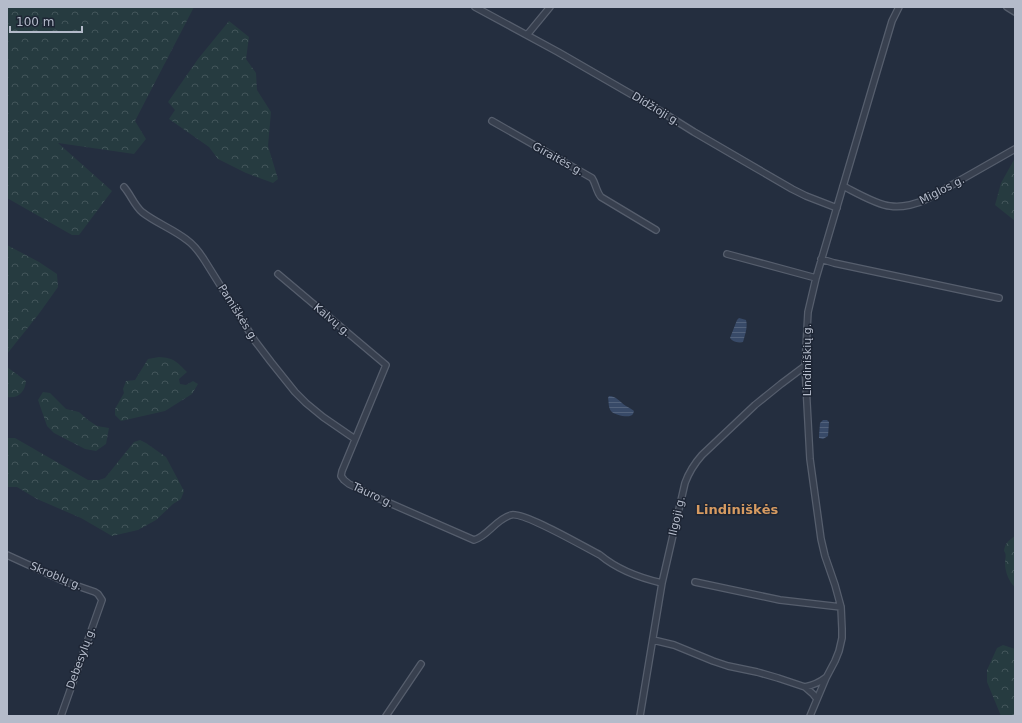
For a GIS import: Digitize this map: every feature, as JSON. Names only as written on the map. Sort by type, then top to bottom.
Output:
[{"type":"street","name":"Didžioji g.","points":[[476,7],[656,108],[792,189],[837,208]]},
{"type":"street","points":[[527,35],[550,7]]},
{"type":"street","name":"Lindiniškių g.","points":[[810,716],[839,651],[842,638],[842,624],[841,607],[824,552],[810,459],[806,366],[808,312],[821,259],[892,21],[898,7]]},
{"type":"street","points":[[1007,7],[1015,12]]},
{"type":"street","name":"Giraitės g.","points":[[492,121],[592,178],[595,183],[597,193],[601,197],[656,230]]},
{"type":"street","name":"Miglos g.","points":[[843,186],[880,204],[889,206],[915,204],[929,198],[1015,149]]},
{"type":"street","name":"Pamiškės g.","points":[[124,187],[140,210],[187,240],[197,249],[255,341],[276,368],[306,403],[323,417],[355,439]]},
{"type":"street","points":[[727,254],[816,278]]},
{"type":"street","points":[[821,259],[999,298]]},
{"type":"street","name":"Kalvų g.","points":[[278,274],[386,365]]},
{"type":"street","name":"Tauro g.","points":[[386,365],[342,471],[341,476],[349,484],[474,540],[480,538],[504,517],[514,514],[531,519],[600,555],[609,563],[622,570],[655,582],[662,583]]},
{"type":"street","name":"Ilgoji g.","points":[[640,716],[662,583],[685,483],[692,466],[755,405],[806,366]]},
{"type":"street","name":"Skroblų g.","points":[[7,555],[66,582],[95,592],[102,600]]},
{"type":"street","points":[[695,582],[780,600],[841,607]]},
{"type":"street","name":"Debesylų g.","points":[[61,716],[102,600]]},
{"type":"street","points":[[653,640],[674,645],[728,666],[757,672],[805,686],[814,685],[826,678]]},
{"type":"street","points":[[386,716],[421,664]]},
{"type":"street","points":[[805,686],[817,699]]},
{"type":"green space","points":[[7,7],[194,7],[135,121],[146,139],[134,154],[58,143],[112,191],[79,235],[72,235],[7,198]]},
{"type":"green space","points":[[229,21],[249,37],[246,59],[256,73],[257,90],[271,112],[268,146],[278,179],[273,183],[246,173],[218,159],[209,147],[169,119],[175,110],[168,102],[198,59]]},
{"type":"green space","points":[[1015,158],[1015,221],[995,205],[1001,183]]},
{"type":"green space","points":[[7,245],[39,262],[57,274],[58,287],[7,354]]},
{"type":"green space","points":[[159,357],[168,358],[174,361],[187,372],[179,379],[180,384],[186,385],[193,381],[198,384],[192,394],[165,411],[121,421],[115,415],[115,409],[124,393],[123,389],[126,381],[135,380],[148,359]]},
{"type":"green space","points":[[7,367],[26,381],[24,388],[18,396],[7,397]]},
{"type":"green space","points":[[43,392],[50,393],[66,409],[79,412],[97,426],[109,428],[106,444],[96,451],[85,449],[54,433],[47,426],[38,400]]},
{"type":"green space","points":[[7,438],[15,438],[88,480],[99,480],[105,478],[134,442],[140,440],[166,457],[184,491],[181,499],[173,504],[156,520],[138,530],[112,536],[81,518],[37,499],[17,487],[7,487]]},
{"type":"green space","points":[[1015,536],[1015,587],[1009,580],[1005,566],[1006,555],[1004,551],[1005,546]]},
{"type":"green space","points":[[1003,645],[1015,649],[1015,716],[1001,716],[987,682],[987,670],[997,648]]},
{"type":"water","points":[[739,318],[746,320],[747,325],[743,342],[734,341],[730,338]]},
{"type":"water","points":[[609,396],[616,398],[633,410],[633,414],[630,416],[625,416],[617,415],[612,412],[609,406]]},
{"type":"water","points":[[823,420],[827,420],[829,422],[828,436],[823,439],[819,438],[819,436],[820,423]]},
{"type":"district","name":"Lindiniškės","points":[[737,509]]}]
